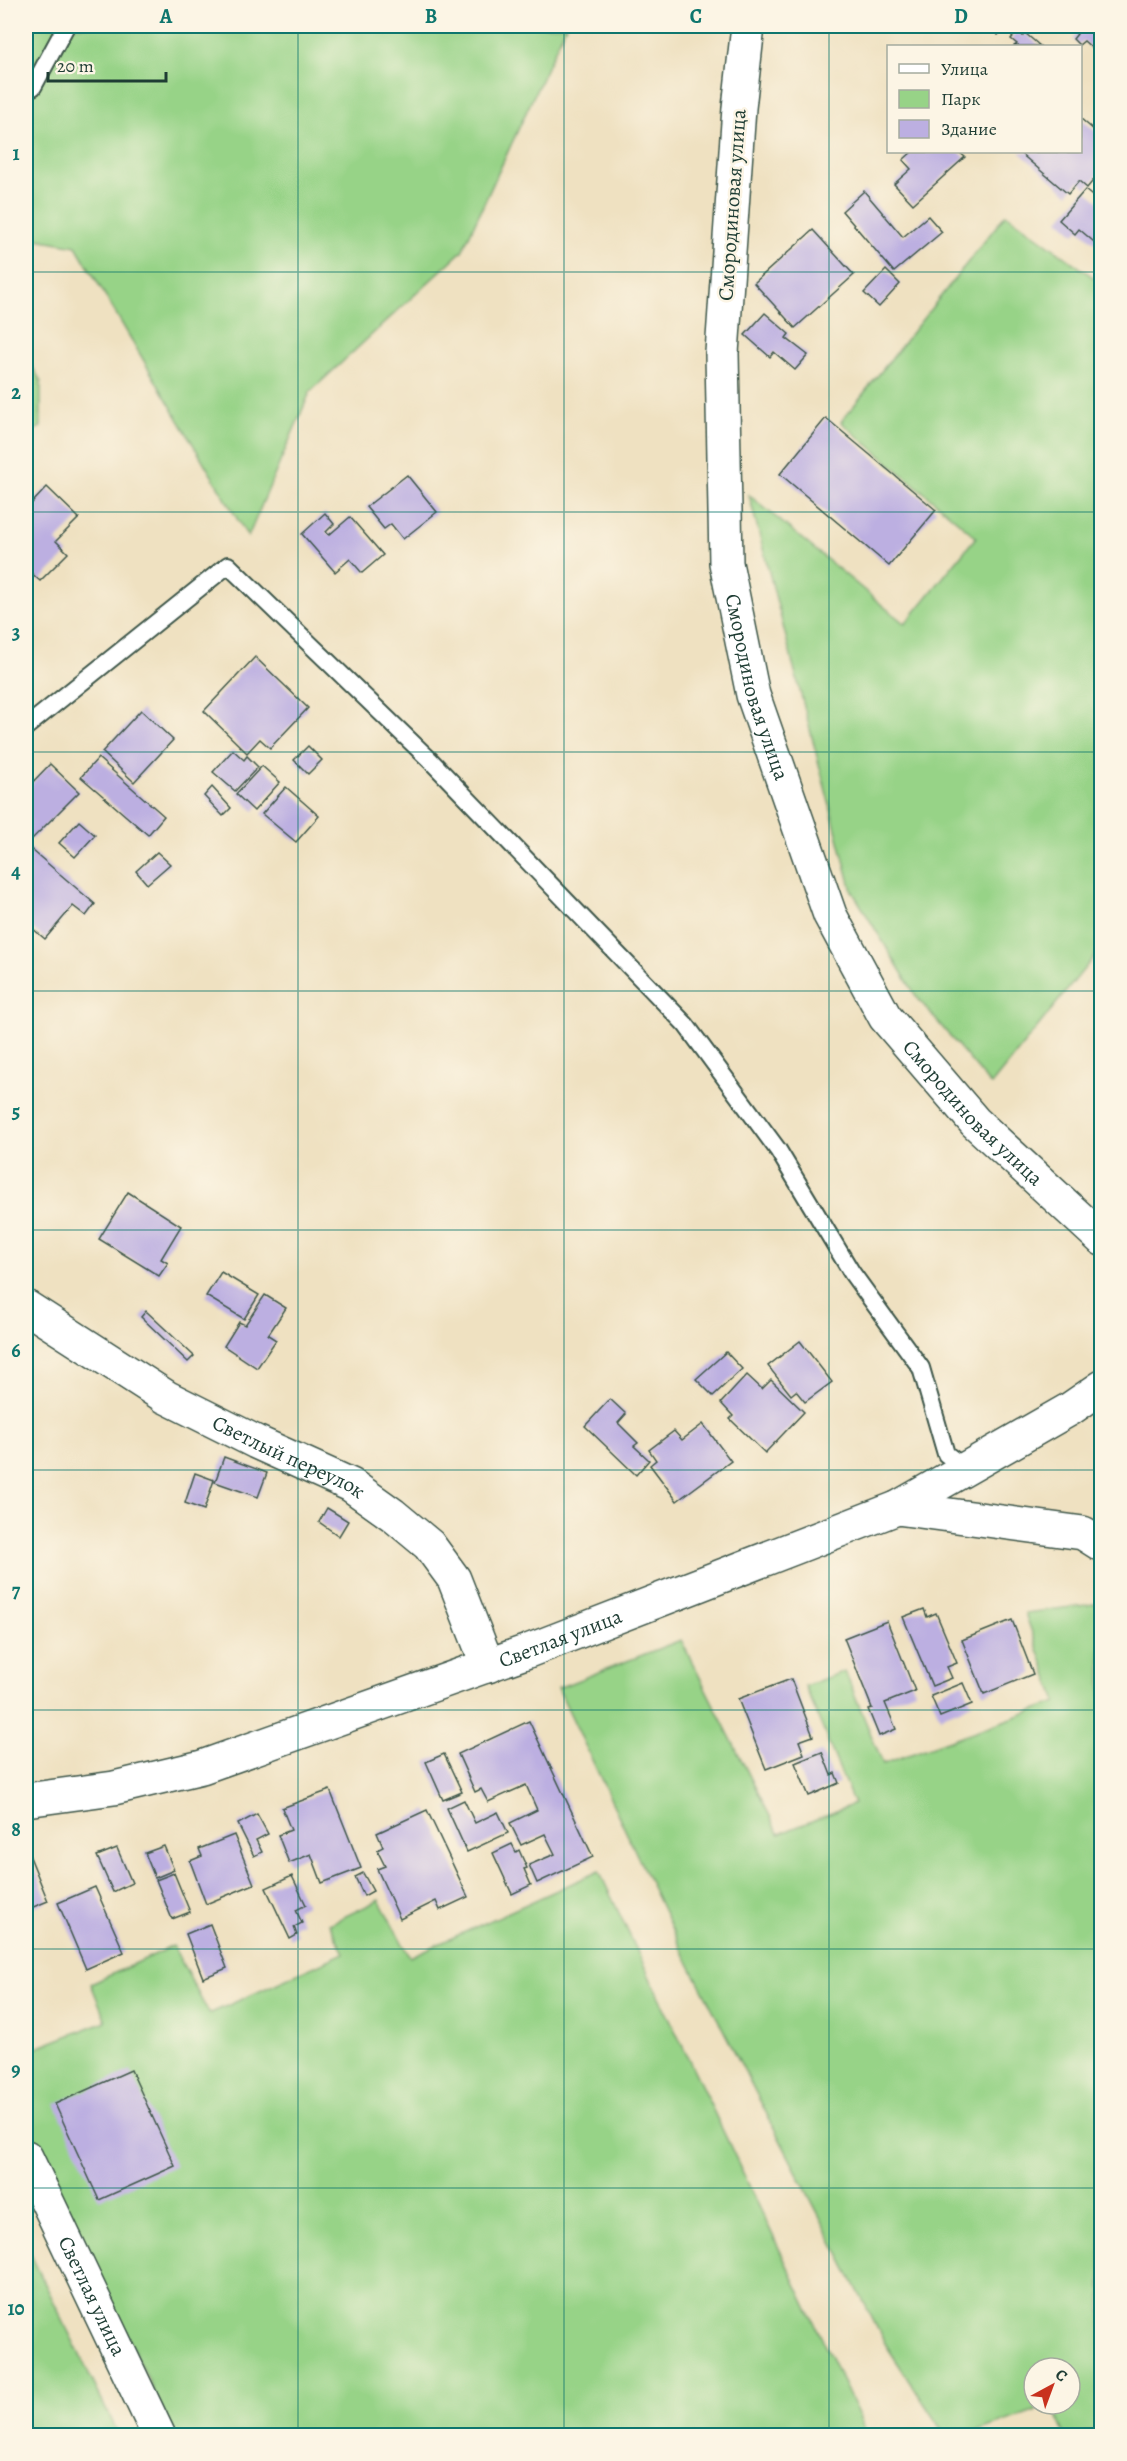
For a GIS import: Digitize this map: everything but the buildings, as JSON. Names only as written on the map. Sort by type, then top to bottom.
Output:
[{"type":"street","name":"Смородиновая улица","points":[[748,26],[739,108],[722,353],[726,563],[753,695],[830,915],[885,1017],[975,1122],[1101,1239]]},
{"type":"street","name":"Светлый переулок","points":[[26,1307],[166,1397],[256,1442],[351,1485],[393,1515],[429,1545],[454,1579],[488,1666]]},
{"type":"street","name":"Светлая улица","points":[[26,1800],[114,1788],[202,1767],[488,1666],[897,1508],[1070,1409],[1101,1387]]},
{"type":"street","points":[[897,1508],[1083,1533],[1101,1545]]},
{"type":"street","name":"Светлая улица","points":[[26,2157],[159,2436]]},
{"type":"lane","points":[[33,87],[66,26]]},
{"type":"lane","points":[[26,727],[228,565],[431,761],[686,1025],[778,1150],[852,1273],[921,1368],[946,1454],[966,1469]]},
{"type":"green space","points":[[26,26],[566,26],[462,251],[310,392],[248,537],[76,246],[26,237]]},
{"type":"green space","points":[[1006,214],[1101,283],[1101,948],[991,1085],[916,996],[852,891],[749,495],[905,624],[976,537],[841,422]]},
{"type":"green space","points":[[26,357],[41,381],[41,427],[26,434]]},
{"type":"green space","points":[[1101,1603],[1101,2428],[1076,2435],[1065,2435],[1056,2416],[1082,2416],[1082,2356],[1022,2356],[1022,2415],[967,2435],[945,2435],[886,2345],[680,1946],[558,1688],[681,1640],[779,1834],[854,1804],[805,1686],[845,1671],[883,1764],[1057,1702],[1025,1613]]},
{"type":"green space","points":[[599,1871],[868,2435],[175,2435],[26,2127],[26,2052],[106,2021],[91,1984],[173,1946],[209,2014],[344,1953],[329,1924],[379,1900],[410,1957]]},
{"type":"green space","points":[[26,2245],[119,2435],[26,2435]]}]
